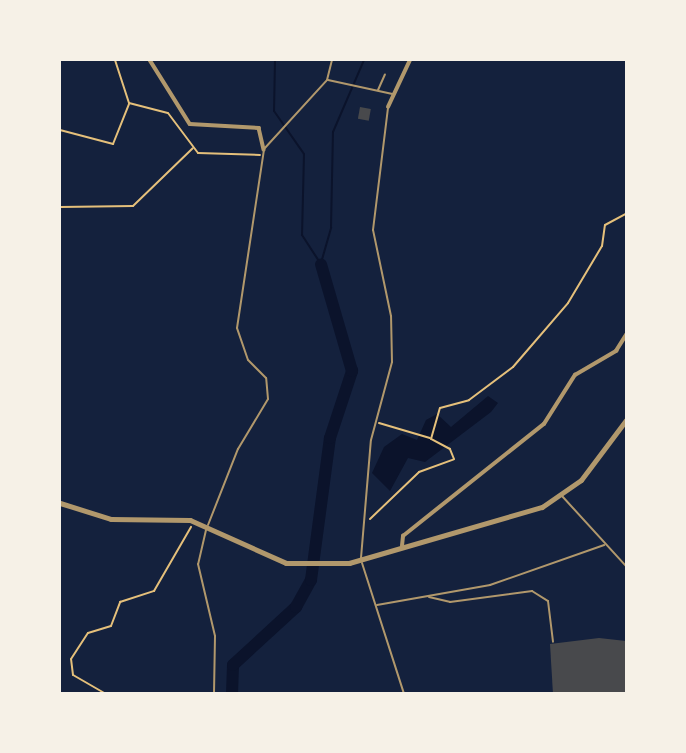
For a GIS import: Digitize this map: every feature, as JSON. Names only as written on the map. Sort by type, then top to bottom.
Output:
[{"type":"street","points":[[150,60],[190,124],[260,128],[264,149]]},
{"type":"street","points":[[388,107],[410,60]]},
{"type":"street","points":[[402,546],[402,536],[544,424],[575,375],[616,351],[626,335]]},
{"type":"street","points":[[60,503],[111,519],[207,526],[272,559],[305,565],[360,560],[562,496],[626,420]]},
{"type":"lane","points":[[214,694],[215,635],[198,564],[207,526],[237,449],[268,399],[266,378],[247,360],[237,328],[266,157],[264,149],[280,136],[327,80],[332,60]]},
{"type":"lane","points":[[378,91],[385,74]]},
{"type":"lane","points":[[327,80],[392,94]]},
{"type":"lane","points":[[388,107],[373,230],[391,316],[392,362],[376,422],[360,560],[404,694]]},
{"type":"lane","points":[[562,496],[626,566]]},
{"type":"lane","points":[[376,606],[490,585],[604,545]]},
{"type":"lane","points":[[428,596],[450,602],[532,591],[548,601],[553,642]]},
{"type":"path","points":[[60,130],[113,144],[129,103],[115,60]]},
{"type":"path","points":[[129,103],[168,113],[194,147],[209,155],[245,150],[266,157]]},
{"type":"path","points":[[60,207],[133,206],[194,147]]},
{"type":"path","points":[[431,439],[440,408],[489,387],[545,333],[602,246],[605,225],[626,214]]},
{"type":"path","points":[[363,523],[419,472],[454,459],[450,449],[431,439],[376,422]]},
{"type":"path","points":[[106,694],[73,675],[71,659],[88,633],[111,626],[120,602],[154,591],[191,526]]},
{"type":"water","points":[[488,396],[498,403],[491,412],[425,462],[408,458],[390,491],[372,473],[384,447],[402,434],[417,440],[426,420],[437,414],[451,427]]},
{"type":"building","points":[[360,107],[371,109],[369,121],[358,119]]},
{"type":"building","points":[[599,638],[626,641],[626,694],[553,694],[550,644]]},
{"type":"waterway","points":[[275,60],[274,111],[304,154],[302,235],[321,264]]},
{"type":"waterway","points":[[321,263],[331,227],[333,132],[364,60]]},
{"type":"waterway","points":[[232,694],[233,665],[296,607],[311,580],[330,438],[352,371],[321,264]]}]
